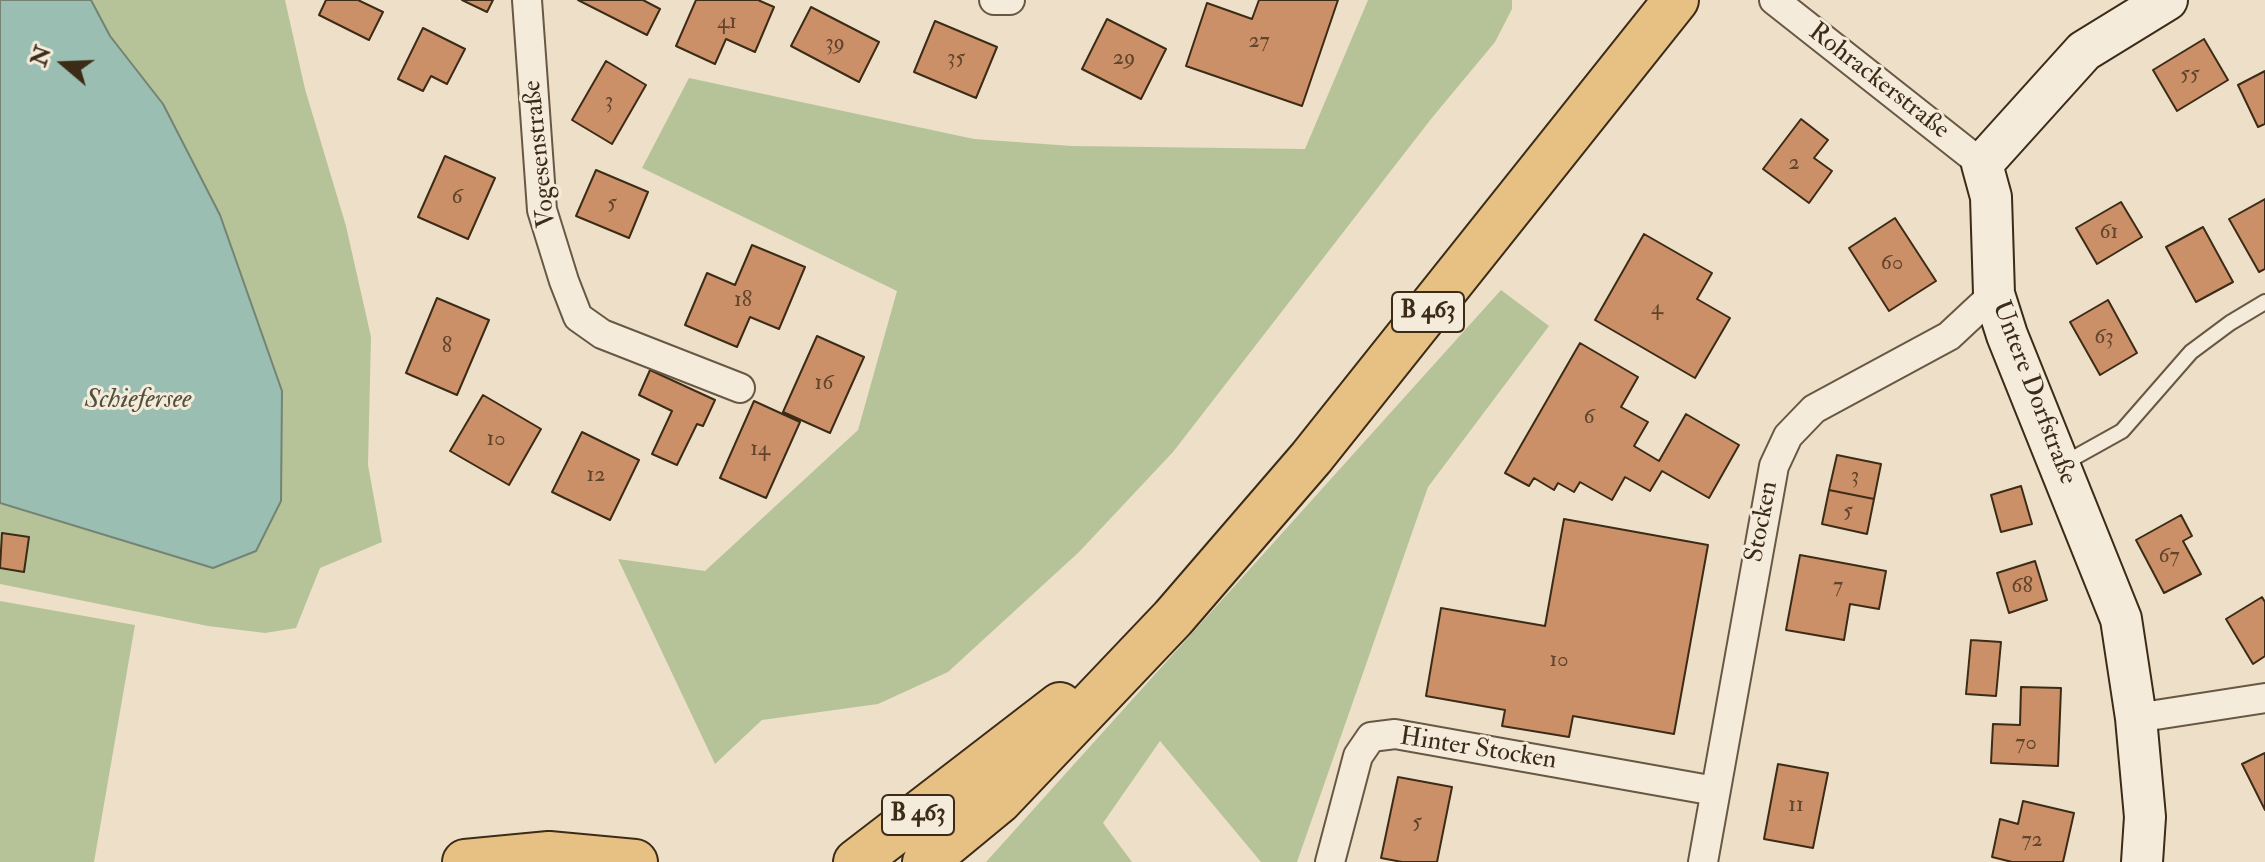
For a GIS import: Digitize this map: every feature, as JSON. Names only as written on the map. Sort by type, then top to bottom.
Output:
[{"type":"highway","name":"B 463","points":[[925,862],[999,801],[1173,618],[1311,458],[1676,0]]},
{"type":"highway","name":"B 463","points":[[859,860],[1173,618]]},
{"type":"highway","points":[[465,862],[549,854],[635,862]]},
{"type":"street","name":"Vogesenstraße","points":[[527,0],[542,210],[578,317],[602,334],[740,388]]},
{"type":"street","points":[[994,0],[1010,0]]},
{"type":"street","name":"Rohrackerstraße","points":[[1774,0],[1982,164]]},
{"type":"street","points":[[1982,164],[2084,51],[2167,0]]},
{"type":"street","name":"Untere Dorfstraße","points":[[1982,164],[1991,197],[1994,294],[2007,335],[2121,619],[2136,718],[2145,817],[2142,862]]},
{"type":"street","name":"Stocken","points":[[1707,861],[1715,791],[1771,481],[1774,466],[1788,436],[1814,409],[1949,336],[1994,294]]},
{"type":"street","points":[[2136,718],[2265,698]]},
{"type":"street","name":"Hinter Stocken","points":[[1330,862],[1358,756],[1371,737],[1395,734],[1715,791]]},
{"type":"lane","points":[[2061,465],[2122,431],[2191,352],[2265,302]]},
{"type":"green space","points":[[0,0],[285,0],[305,89],[346,226],[371,337],[368,465],[382,542],[320,568],[296,628],[265,633],[208,626],[0,584]]},
{"type":"green space","points":[[1368,0],[1512,0],[1512,9],[1495,42],[1431,119],[1173,452],[1079,552],[948,672],[878,704],[762,720],[715,764],[618,559],[705,571],[858,430],[897,291],[642,168],[689,78],[974,139],[1072,146],[1305,149]]},
{"type":"green space","points":[[1501,290],[1549,326],[1428,487],[1297,862],[1261,862],[1160,741],[1103,823],[1132,862],[986,862]]},
{"type":"green space","points":[[0,601],[135,625],[94,862],[0,862]]},
{"type":"water","name":"Schiefersee","points":[[0,0],[91,0],[110,36],[163,104],[220,215],[282,391],[281,501],[256,551],[213,568],[0,503]]},
{"type":"building","points":[[326,0],[358,0],[383,12],[369,40],[319,15]]},
{"type":"building","points":[[462,0],[493,0],[487,12]]},
{"type":"building","points":[[578,0],[643,0],[660,9],[647,35]]},
{"type":"building","points":[[696,0],[758,0],[774,7],[755,52],[726,39],[715,64],[676,46]]},
{"type":"building","points":[[1259,0],[1338,0],[1302,106],[1186,66],[1207,3],[1252,19]]},
{"type":"building","points":[[811,7],[879,42],[859,82],[791,46]]},
{"type":"building","points":[[1107,19],[1166,49],[1141,99],[1082,69]]},
{"type":"building","points":[[935,21],[997,47],[976,98],[914,72]]},
{"type":"building","points":[[423,28],[465,49],[447,84],[431,76],[423,91],[398,79]]},
{"type":"building","points":[[2204,39],[2228,80],[2177,111],[2153,70]]},
{"type":"building","points":[[606,61],[646,85],[612,144],[572,120]]},
{"type":"building","points":[[2265,71],[2265,124],[2258,127],[2238,85]]},
{"type":"building","points":[[1801,119],[1828,140],[1814,158],[1832,171],[1809,203],[1763,169]]},
{"type":"building","points":[[445,156],[495,178],[468,239],[418,217]]},
{"type":"building","points":[[596,170],[648,192],[629,238],[576,216]]},
{"type":"building","points":[[2265,199],[2265,269],[2259,272],[2229,219]]},
{"type":"building","points":[[2121,202],[2142,237],[2097,264],[2076,228]]},
{"type":"building","points":[[1895,218],[1936,281],[1889,311],[1849,248]]},
{"type":"building","points":[[2203,227],[2233,282],[2196,302],[2166,247]]},
{"type":"building","points":[[1644,234],[1712,273],[1697,299],[1730,318],[1695,378],[1595,320]]},
{"type":"building","points":[[752,245],[805,267],[779,329],[750,317],[737,347],[685,325],[707,273],[735,285]]},
{"type":"building","points":[[437,298],[489,320],[457,395],[406,373]]},
{"type":"building","points":[[2108,300],[2137,353],[2100,375],[2070,322]]},
{"type":"building","points":[[817,336],[864,357],[830,433],[783,412]]},
{"type":"building","points":[[1580,343],[1638,377],[1621,407],[1648,422],[1634,446],[1659,461],[1686,414],[1739,445],[1709,498],[1662,471],[1650,491],[1625,477],[1612,500],[1580,482],[1574,492],[1558,483],[1554,490],[1534,478],[1529,486],[1505,473]]},
{"type":"building","points":[[650,370],[715,400],[703,426],[697,424],[677,465],[652,454],[672,411],[639,395]]},
{"type":"building","points":[[483,395],[541,429],[509,485],[450,451]]},
{"type":"building","points":[[754,401],[800,422],[766,498],[720,478]]},
{"type":"building","points":[[582,432],[639,460],[610,520],[552,492]]},
{"type":"building","points":[[1837,455],[1881,464],[1874,499],[1829,490]]},
{"type":"building","points":[[2021,486],[2032,524],[2001,532],[1991,495]]},
{"type":"building","points":[[1829,490],[1874,499],[1867,534],[1822,524]]},
{"type":"building","points":[[2181,515],[2192,536],[2183,541],[2201,574],[2164,593],[2136,540]]},
{"type":"building","points":[[1564,519],[1708,545],[1674,734],[1573,716],[1569,737],[1502,726],[1505,710],[1426,696],[1441,608],[1545,626]]},
{"type":"building","points":[[2,533],[29,537],[24,572],[0,568]]},
{"type":"building","points":[[1800,555],[1886,571],[1879,609],[1850,604],[1844,640],[1786,630]]},
{"type":"building","points":[[2035,561],[2047,600],[2009,613],[1997,573]]},
{"type":"building","points":[[2262,597],[2265,602],[2265,656],[2253,664],[2226,619]]},
{"type":"building","points":[[1971,640],[2001,642],[1996,696],[1966,694]]},
{"type":"building","points":[[2021,687],[2061,688],[2058,766],[1991,763],[1993,724],[2020,725]]},
{"type":"building","points":[[2265,753],[2265,810],[2242,764]]},
{"type":"building","points":[[1778,764],[1828,773],[1813,848],[1764,839]]},
{"type":"building","points":[[1398,777],[1452,787],[1437,862],[1402,862],[1381,858]]},
{"type":"building","points":[[2023,801],[2074,813],[2063,862],[2012,862],[1992,857],[2000,819],[2018,824]]}]
